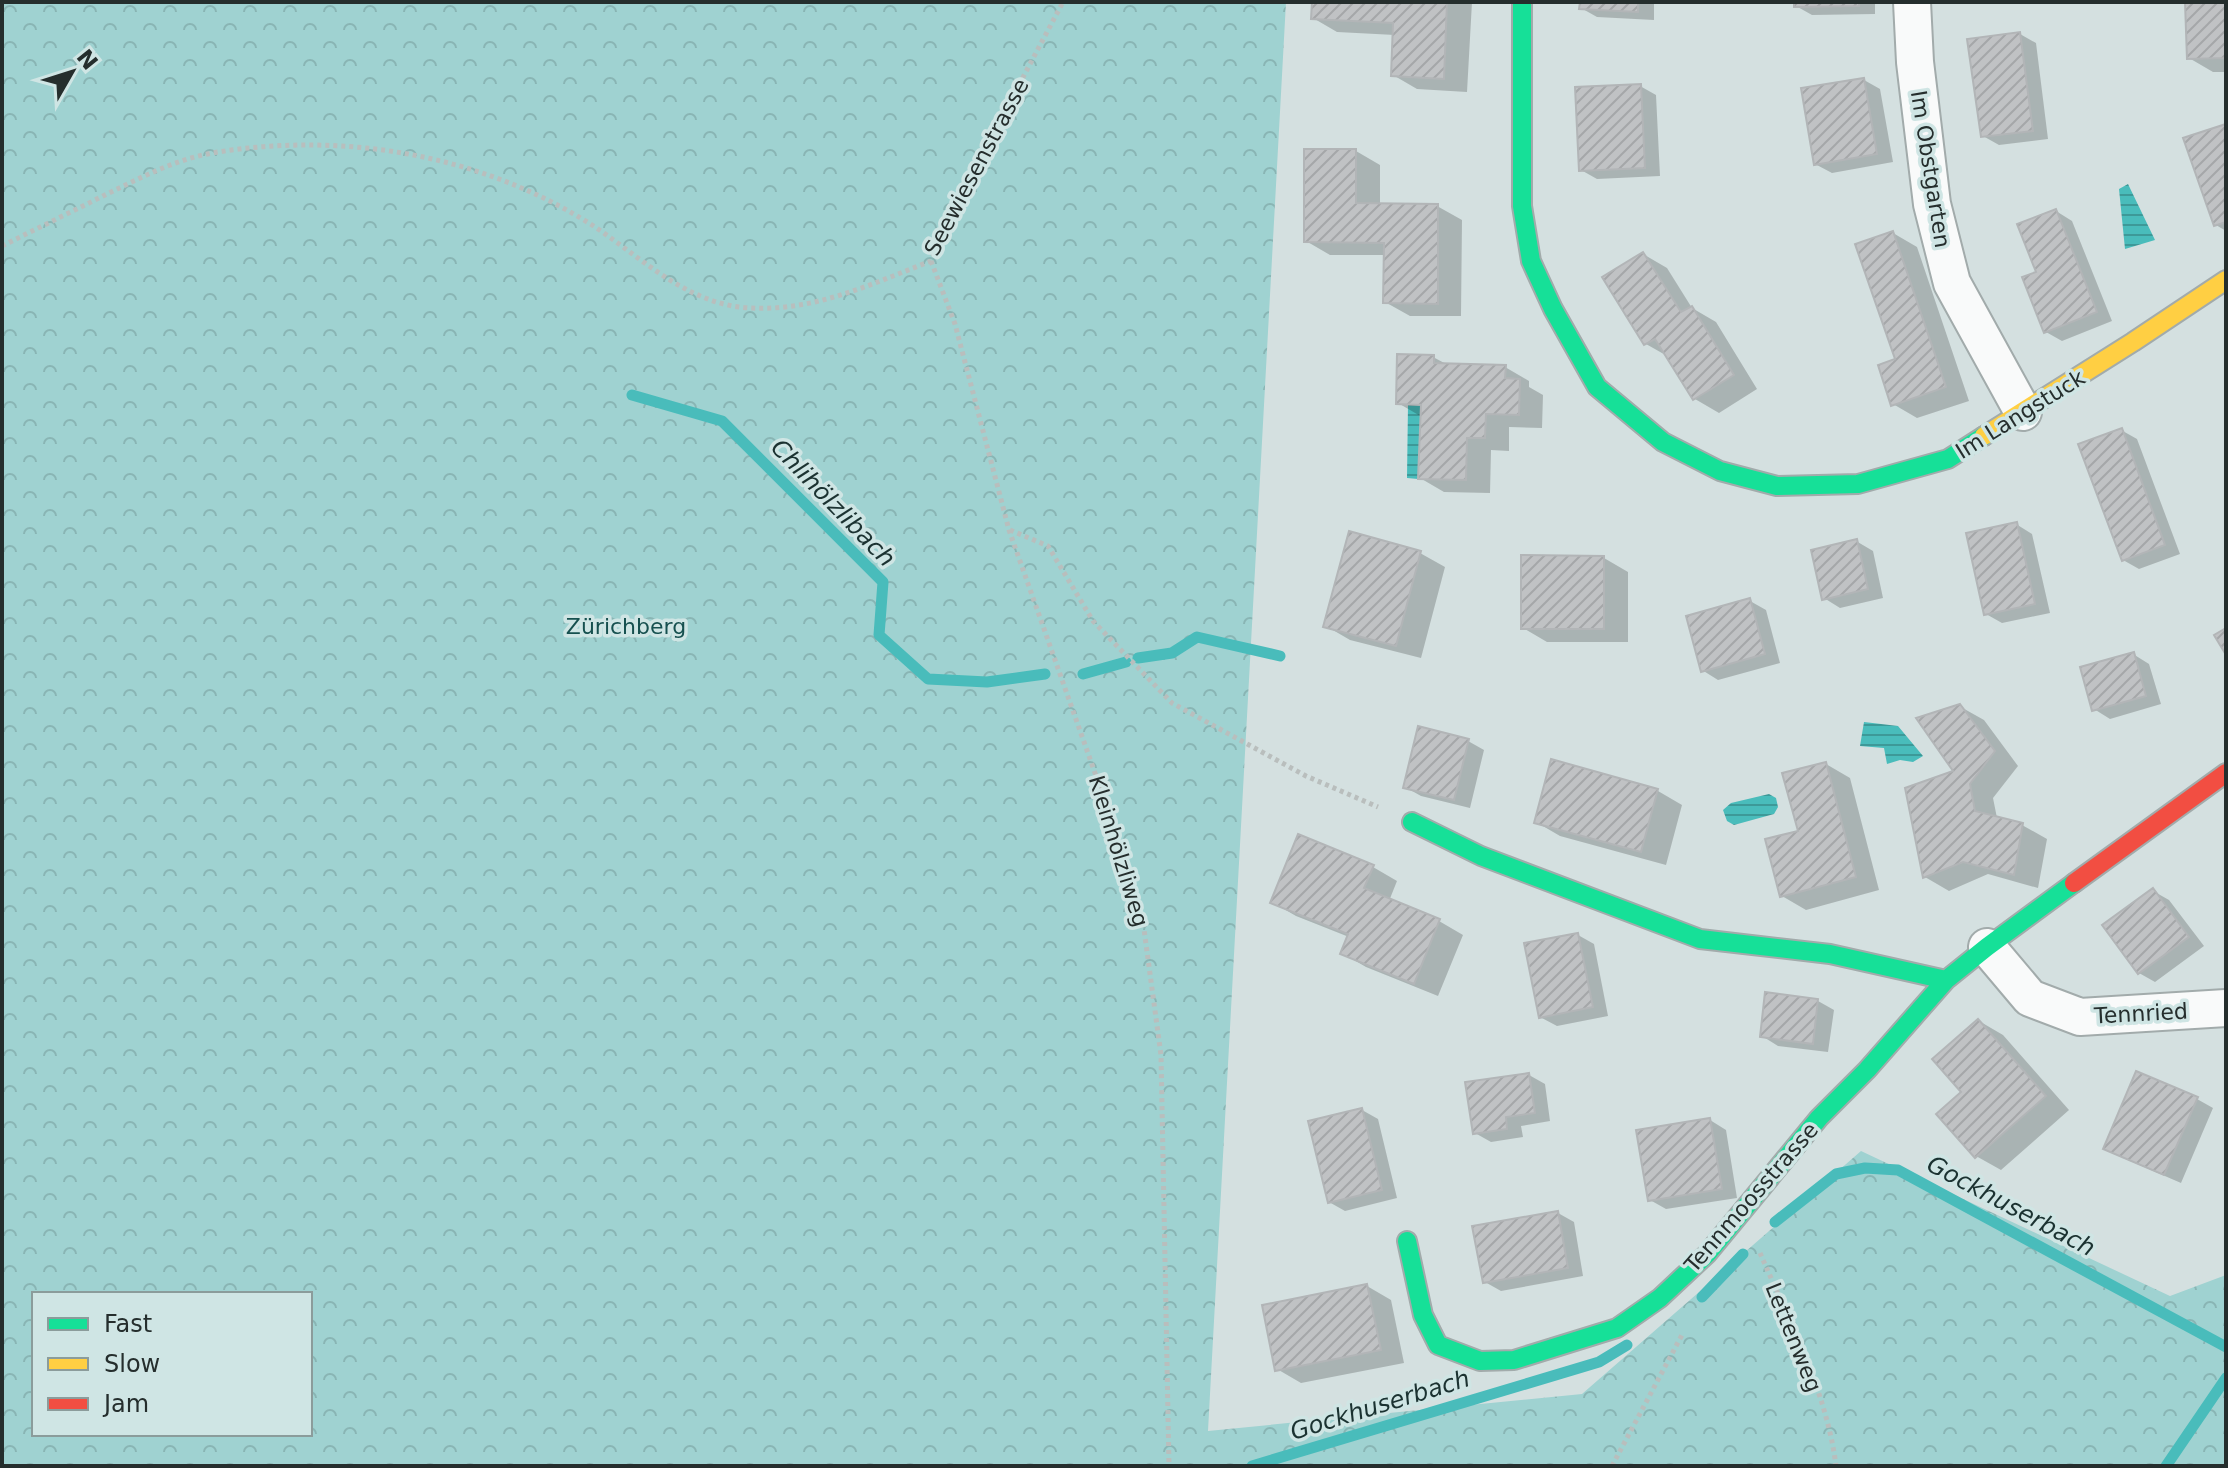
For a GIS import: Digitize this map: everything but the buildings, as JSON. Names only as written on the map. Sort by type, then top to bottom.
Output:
[{"type":"street","name":"Im Langstuck","points":[[1522,2],[1522,206],[1531,261],[1553,309],[1597,387],[1663,442],[1720,471],[1777,486],[1858,484],[1948,459],[2226,280]]},
{"type":"street","name":"Im Obstgarten","points":[[1912,2],[1915,62],[1932,204],[1952,283],[2023,412]]},
{"type":"street","name":"Tennmoosstrasse","points":[[1407,1241],[1423,1315],[1438,1345],[1480,1361],[1514,1360],[1617,1328],[1660,1298],[1707,1254],[1819,1118],[1867,1070],[1946,980],[2226,773]]},
{"type":"street","points":[[1412,822],[1481,856],[1700,939],[1830,954],[1946,980]]},
{"type":"street","name":"Tennried","points":[[1987,947],[2030,998],[2080,1017],[2226,1008]]},
{"type":"path","name":"Seewiesenstrasse","points":[[2,246],[151,173],[193,157],[280,146],[364,147],[414,155],[488,174],[523,189],[592,225],[668,279],[716,302],[772,308],[811,304],[931,261],[971,175],[1063,2]]},
{"type":"path","name":"Kleinhölzliweg","points":[[931,261],[955,324],[1009,530],[1101,790],[1143,922],[1161,1055],[1169,1466]]},
{"type":"path","points":[[1009,530],[1048,546],[1093,621],[1172,703],[1306,776],[1412,822]]},
{"type":"path","name":"Lettenweg","points":[[1742,1212],[1805,1358],[1832,1441],[1836,1466]]},
{"type":"path","points":[[1612,1466],[1691,1320]]},
{"type":"green space","name":"Zürichberg","points":[[2,2],[1286,2],[1208,1431],[1582,1394],[1861,1151],[2170,1296],[2226,1275],[2226,1466],[2,1466]]},
{"type":"water","points":[[2128,184],[2155,240],[2125,249],[2119,189]]},
{"type":"water","points":[[1408,404],[1421,405],[1418,479],[1407,478]]},
{"type":"water","points":[[1864,722],[1898,726],[1923,756],[1913,762],[1900,760],[1887,764],[1884,748],[1860,746]]},
{"type":"water","points":[[1769,794],[1776,798],[1778,807],[1774,814],[1734,825],[1727,821],[1723,810],[1731,803]]},
{"type":"waterway","name":"Chlihölzlibach","points":[[632,395],[722,421],[883,582],[879,635],[928,679],[987,682],[1045,674]]},
{"type":"waterway","name":"Chlihölzlibach","points":[[1138,658],[1172,653],[1197,637],[1280,656]]},
{"type":"waterway","name":"Chlihölzlibach","points":[[1083,674],[1126,662]]},
{"type":"waterway","name":"Gockhuserbach","points":[[1775,1222],[1836,1174],[1865,1168],[1898,1170],[2226,1347]]},
{"type":"waterway","name":"Gockhuserbach","points":[[1702,1297],[1743,1254]]},
{"type":"waterway","name":"Gockhuserbach","points":[[1252,1466],[1599,1362],[1627,1345]]},
{"type":"waterway","points":[[2166,1466],[2226,1378]]},
{"type":"traffic: fast","points":[[1522,2],[1522,206],[1531,261],[1553,309],[1597,387],[1663,442],[1720,471],[1777,486],[1858,484],[1948,459],[1984,436]]},
{"type":"traffic: fast","points":[[1412,822],[1481,856],[1700,939],[1830,954],[1946,980],[2074,883]]},
{"type":"traffic: fast","points":[[1407,1241],[1423,1315],[1438,1345],[1480,1361],[1514,1360],[1617,1328],[1660,1298],[1707,1254],[1819,1118],[1867,1070],[1946,980]]},
{"type":"traffic: slow","points":[[1984,436],[2226,280]]},
{"type":"traffic: jam","points":[[2074,883],[2226,773]]}]
